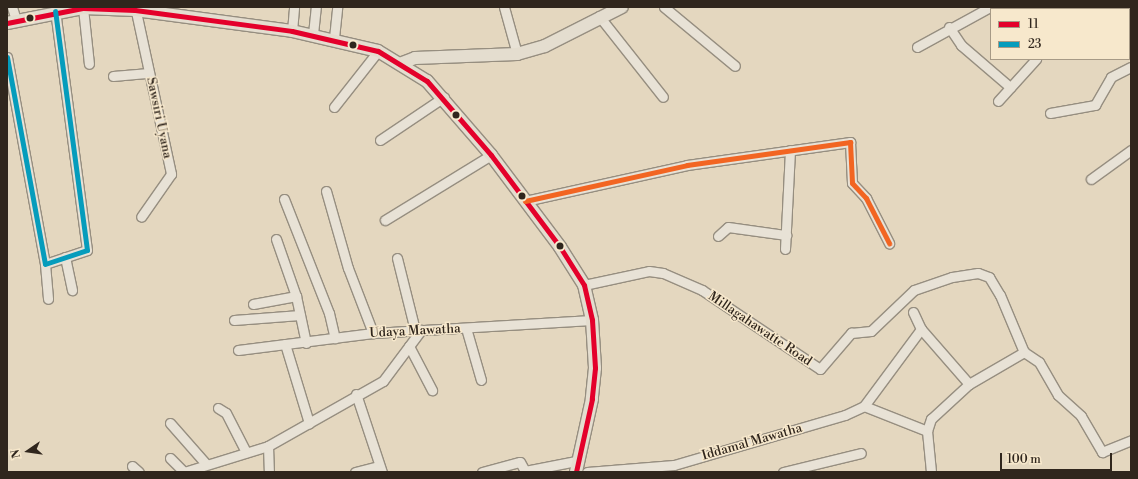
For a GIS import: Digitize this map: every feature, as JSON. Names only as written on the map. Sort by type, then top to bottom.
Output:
[{"type":"main road","points":[[402,62],[415,58],[517,54],[545,46],[599,16],[620,7]]},
{"type":"main road","points":[[12,21],[55,11],[79,8],[135,9],[175,12],[334,38],[378,51],[402,62],[444,97],[491,155],[584,285],[592,320],[595,368],[592,399],[576,467]]},
{"type":"street","points":[[12,7],[12,21]]},
{"type":"street","points":[[292,31],[294,7]]},
{"type":"street","points":[[313,34],[316,7]]},
{"type":"street","points":[[334,38],[337,7]]},
{"type":"street","points":[[504,7],[517,54]]},
{"type":"street","points":[[664,7],[735,66]]},
{"type":"street","points":[[917,47],[949,27],[990,7]]},
{"type":"street","points":[[79,8],[89,64]]},
{"type":"street","name":"Sawsiri Uyana","points":[[135,9],[172,174],[141,216]]},
{"type":"street","points":[[45,264],[86,250],[55,11]]},
{"type":"street","points":[[599,16],[663,97]]},
{"type":"street","points":[[949,27],[961,45],[1010,87]]},
{"type":"street","points":[[334,107],[378,51]]},
{"type":"street","points":[[7,57],[45,264],[48,299]]},
{"type":"street","points":[[998,101],[1035,60]]},
{"type":"street","points":[[1050,112],[1096,105],[1111,77],[1131,67]]},
{"type":"street","points":[[113,76],[149,73]]},
{"type":"street","points":[[380,140],[444,97]]},
{"type":"street","points":[[525,201],[687,165],[850,142],[852,183],[866,198],[889,243]]},
{"type":"street","points":[[785,249],[790,150]]},
{"type":"street","points":[[1091,179],[1131,150]]},
{"type":"street","points":[[385,220],[491,155]]},
{"type":"street","points":[[326,191],[348,268],[373,333]]},
{"type":"street","points":[[284,199],[329,313],[335,338]]},
{"type":"street","points":[[718,236],[728,227],[786,235]]},
{"type":"street","points":[[276,239],[296,296],[306,342]]},
{"type":"street","points":[[65,257],[72,290]]},
{"type":"street","points":[[170,458],[184,472],[268,446],[356,394],[382,381],[409,346],[418,330],[397,258]]},
{"type":"street","name":"Millagahawatte Road","points":[[584,285],[649,271],[663,273],[702,290],[820,369],[851,333],[871,331],[914,290],[952,277],[978,273],[989,277],[1000,296],[1024,352]]},
{"type":"street","points":[[253,304],[296,296]]},
{"type":"street","points":[[913,312],[921,329],[969,384]]},
{"type":"street","points":[[234,320],[300,315]]},
{"type":"street","name":"Udaya Mawatha","points":[[238,350],[373,333],[592,320]]},
{"type":"street","points":[[466,328],[481,380]]},
{"type":"street","points":[[921,329],[864,406],[927,431]]},
{"type":"street","points":[[285,344],[309,423]]},
{"type":"street","points":[[409,346],[432,390]]},
{"type":"street","points":[[931,472],[927,431],[932,419],[969,384],[1024,352],[1039,362],[1058,394],[1091,429],[1102,452],[1131,440]]},
{"type":"street","points":[[355,472],[381,469],[356,394]]},
{"type":"street","name":"Iddamal Mawatha","points":[[587,472],[674,465],[845,415],[864,406]]},
{"type":"street","points":[[218,408],[226,413],[246,452]]},
{"type":"street","points":[[170,422],[206,464]]},
{"type":"street","points":[[268,446],[269,472]]},
{"type":"street","points":[[783,472],[861,453]]},
{"type":"street","points":[[482,472],[520,462],[525,472],[576,467]]},
{"type":"transit line","name":"11","points":[[7,23],[83,8],[135,10],[292,31],[378,51],[427,81],[491,155],[560,247],[584,285],[592,320],[595,368],[592,399],[576,472]]},
{"type":"transit line","name":"23","points":[[7,57],[45,264],[87,250],[55,11]]},
{"type":"transit line","points":[[525,201],[687,165],[850,142],[852,183],[866,198],[889,243]]}]
